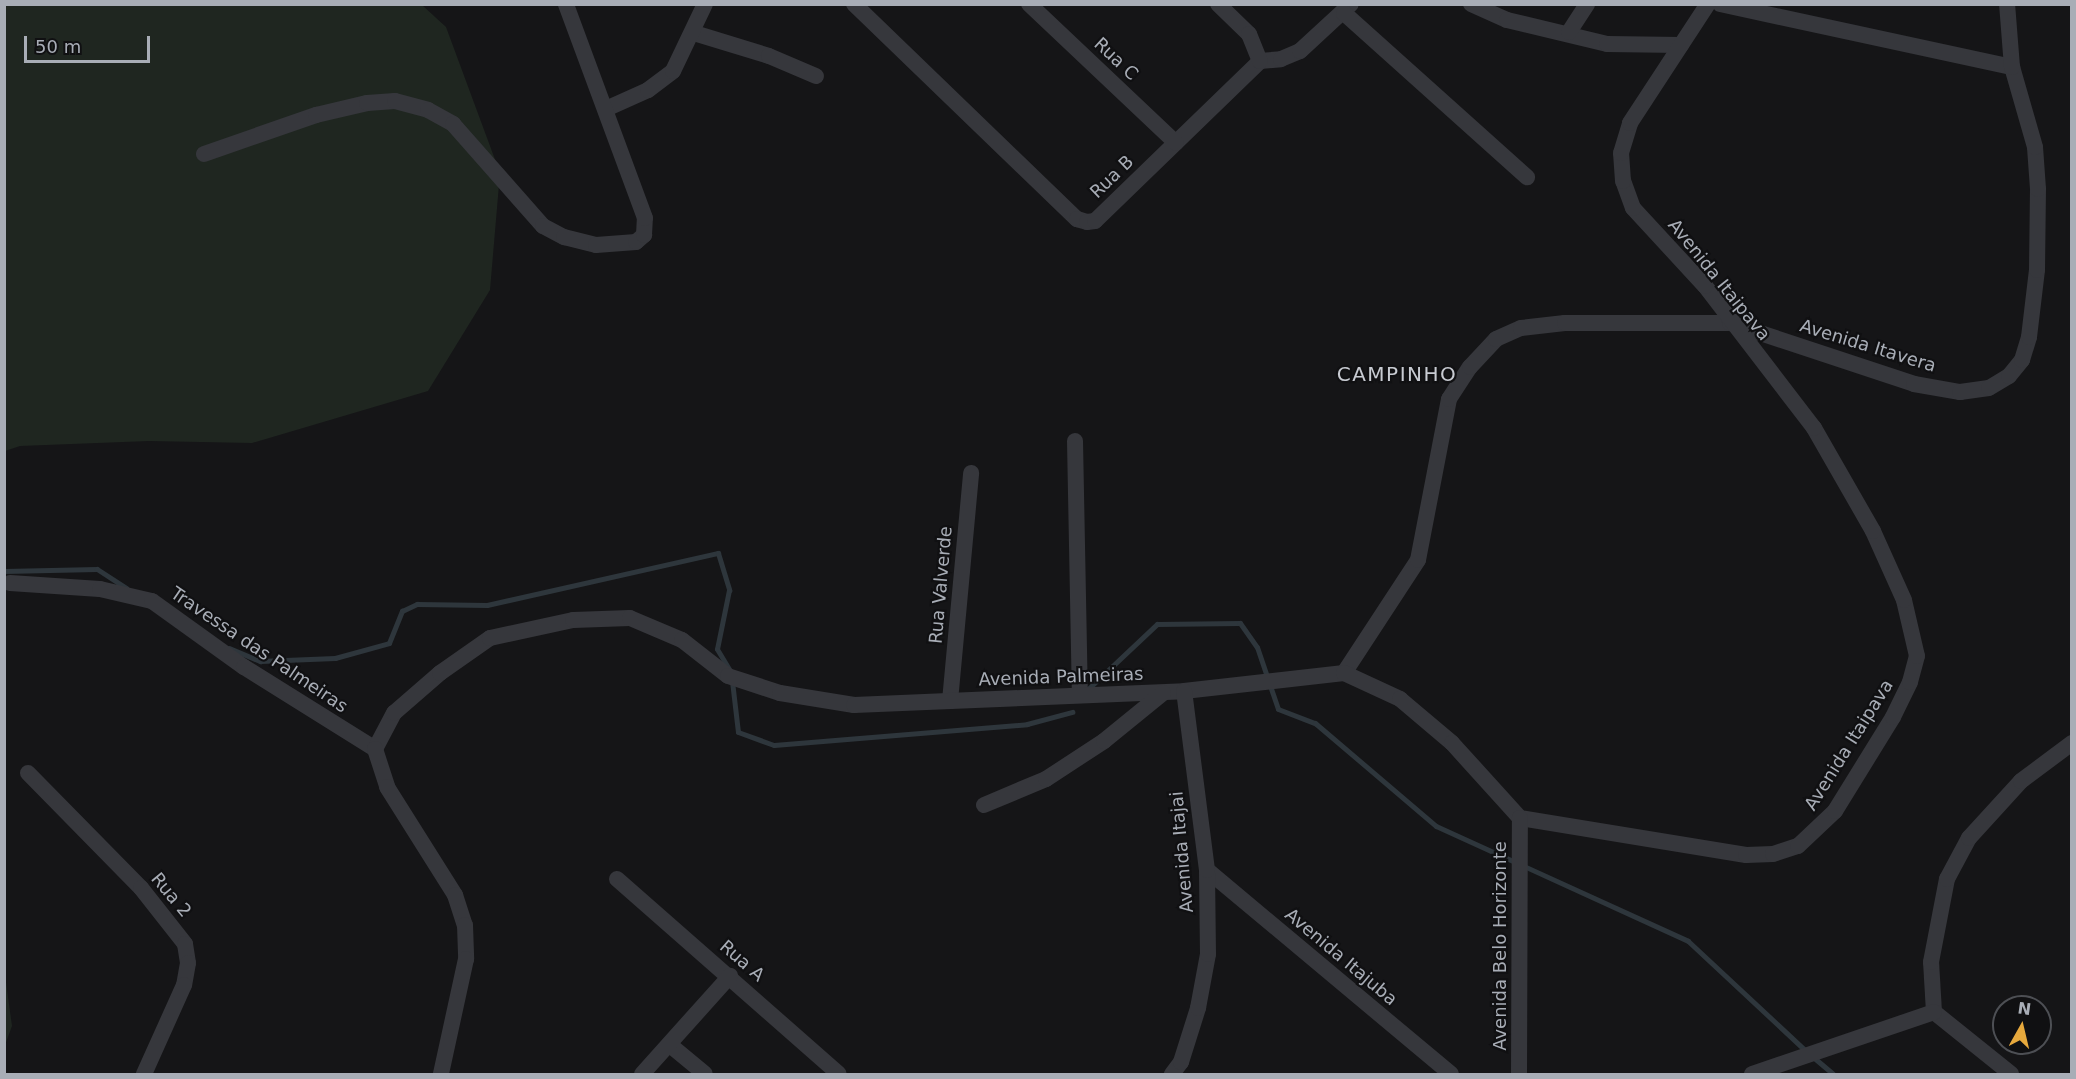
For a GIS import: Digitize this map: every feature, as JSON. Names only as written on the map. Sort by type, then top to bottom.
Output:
[{"type":"street","points":[[204,154],[316,115],[367,103],[395,101],[428,110],[453,124],[543,226],[564,237],[596,245],[636,242],[644,235],[645,218],[608,108],[566,4]]},
{"type":"street","points":[[608,108],[648,90],[673,71],[694,33],[705,4]]},
{"type":"street","name":"Rua B","points":[[854,4],[1077,219],[1095,220],[1260,61],[1300,51],[1347,9]]},
{"type":"street","name":"Rua C","points":[[1029,4],[1176,142]]},
{"type":"street","points":[[1218,4],[1249,33],[1260,61]]},
{"type":"street","points":[[1471,4],[1507,20],[1569,32],[1607,44],[1680,45]]},
{"type":"street","points":[[1569,32],[1587,4]]},
{"type":"street","name":"Avenida Itaipava","points":[[1520,818],[1746,855],[1773,854],[1798,846],[1835,810],[1910,682],[1917,656],[1904,600],[1874,531],[1814,428],[1730,323],[1705,286],[1633,208],[1623,181],[1621,153],[1630,123],[1708,4]]},
{"type":"street","points":[[1720,4],[2012,67]]},
{"type":"street","name":"Avenida Itavera","points":[[1344,673],[1418,560],[1449,399],[1470,368],[1496,339],[1521,328],[1565,323],[1730,323],[1914,384],[1960,392],[1989,388],[2009,376],[2022,360],[2029,337],[2037,270],[2038,189],[2035,147],[2012,67],[2007,4]]},
{"type":"street","points":[[1347,9],[1527,177]]},
{"type":"street","points":[[694,33],[770,56],[816,76]]},
{"type":"street","points":[[1075,441],[1080,693]]},
{"type":"street","name":"Rua Valverde","points":[[950,701],[971,473]]},
{"type":"street","name":"Travessa das Palmeiras","points":[[10,583],[100,589],[152,601],[244,667],[375,749]]},
{"type":"street","name":"Avenida Palmeiras","points":[[375,749],[394,713],[440,673],[490,638],[573,620],[630,618],[682,640],[728,676],[780,693],[854,705],[1080,693],[1163,693],[1344,673]]},
{"type":"street","points":[[1344,673],[1400,699],[1452,743],[1520,818]]},
{"type":"street","name":"Avenida Itajai","points":[[1172,1074],[1181,1062],[1198,1008],[1208,954],[1207,870],[1184,691]]},
{"type":"street","points":[[984,805],[1056,773],[1104,741],[1163,693]]},
{"type":"street","points":[[2011,1074],[1934,1012],[1930,962],[1947,879],[1970,838],[2021,781],[2072,743]]},
{"type":"street","points":[[375,749],[387,787],[455,895],[465,925],[466,959],[441,1074]]},
{"type":"street","name":"Rua 2","points":[[28,773],[141,888],[185,944],[188,963],[184,985],[144,1074]]},
{"type":"street","name":"Avenida Belo Horizonte","points":[[1519,1074],[1520,818]]},
{"type":"street","name":"Avenida Itajuba","points":[[1207,870],[1450,1074]]},
{"type":"street","name":"Rua A","points":[[617,879],[839,1074]]},
{"type":"street","points":[[642,1074],[730,976]]},
{"type":"street","points":[[1752,1074],[1934,1012]]},
{"type":"street","points":[[670,1044],[705,1074]]},
{"type":"shaded area","points":[[5,5],[422,5],[446,27],[500,173],[490,290],[428,391],[252,443],[149,441],[20,446],[5,451]]},
{"type":"shaded area","points":[[5,975],[12,1026],[4,1045]]},
{"type":"waterway","points":[[229,648],[260,661],[335,658],[389,643],[402,611],[417,604],[487,605],[718,553],[729,590],[717,649],[729,669]]},
{"type":"waterway","points":[[4,571],[97,569],[126,588]]},
{"type":"waterway","points":[[1088,689],[1157,624],[1240,623],[1257,647],[1278,709],[1315,723],[1436,826],[1688,941],[1806,1051]]},
{"type":"waterway","points":[[732,681],[738,732],[774,745],[1027,724],[1072,712]]},
{"type":"waterway","points":[[1813,1057],[1833,1074]]},
{"type":"district","name":"CAMPINHO","points":[[1397,374]]}]
